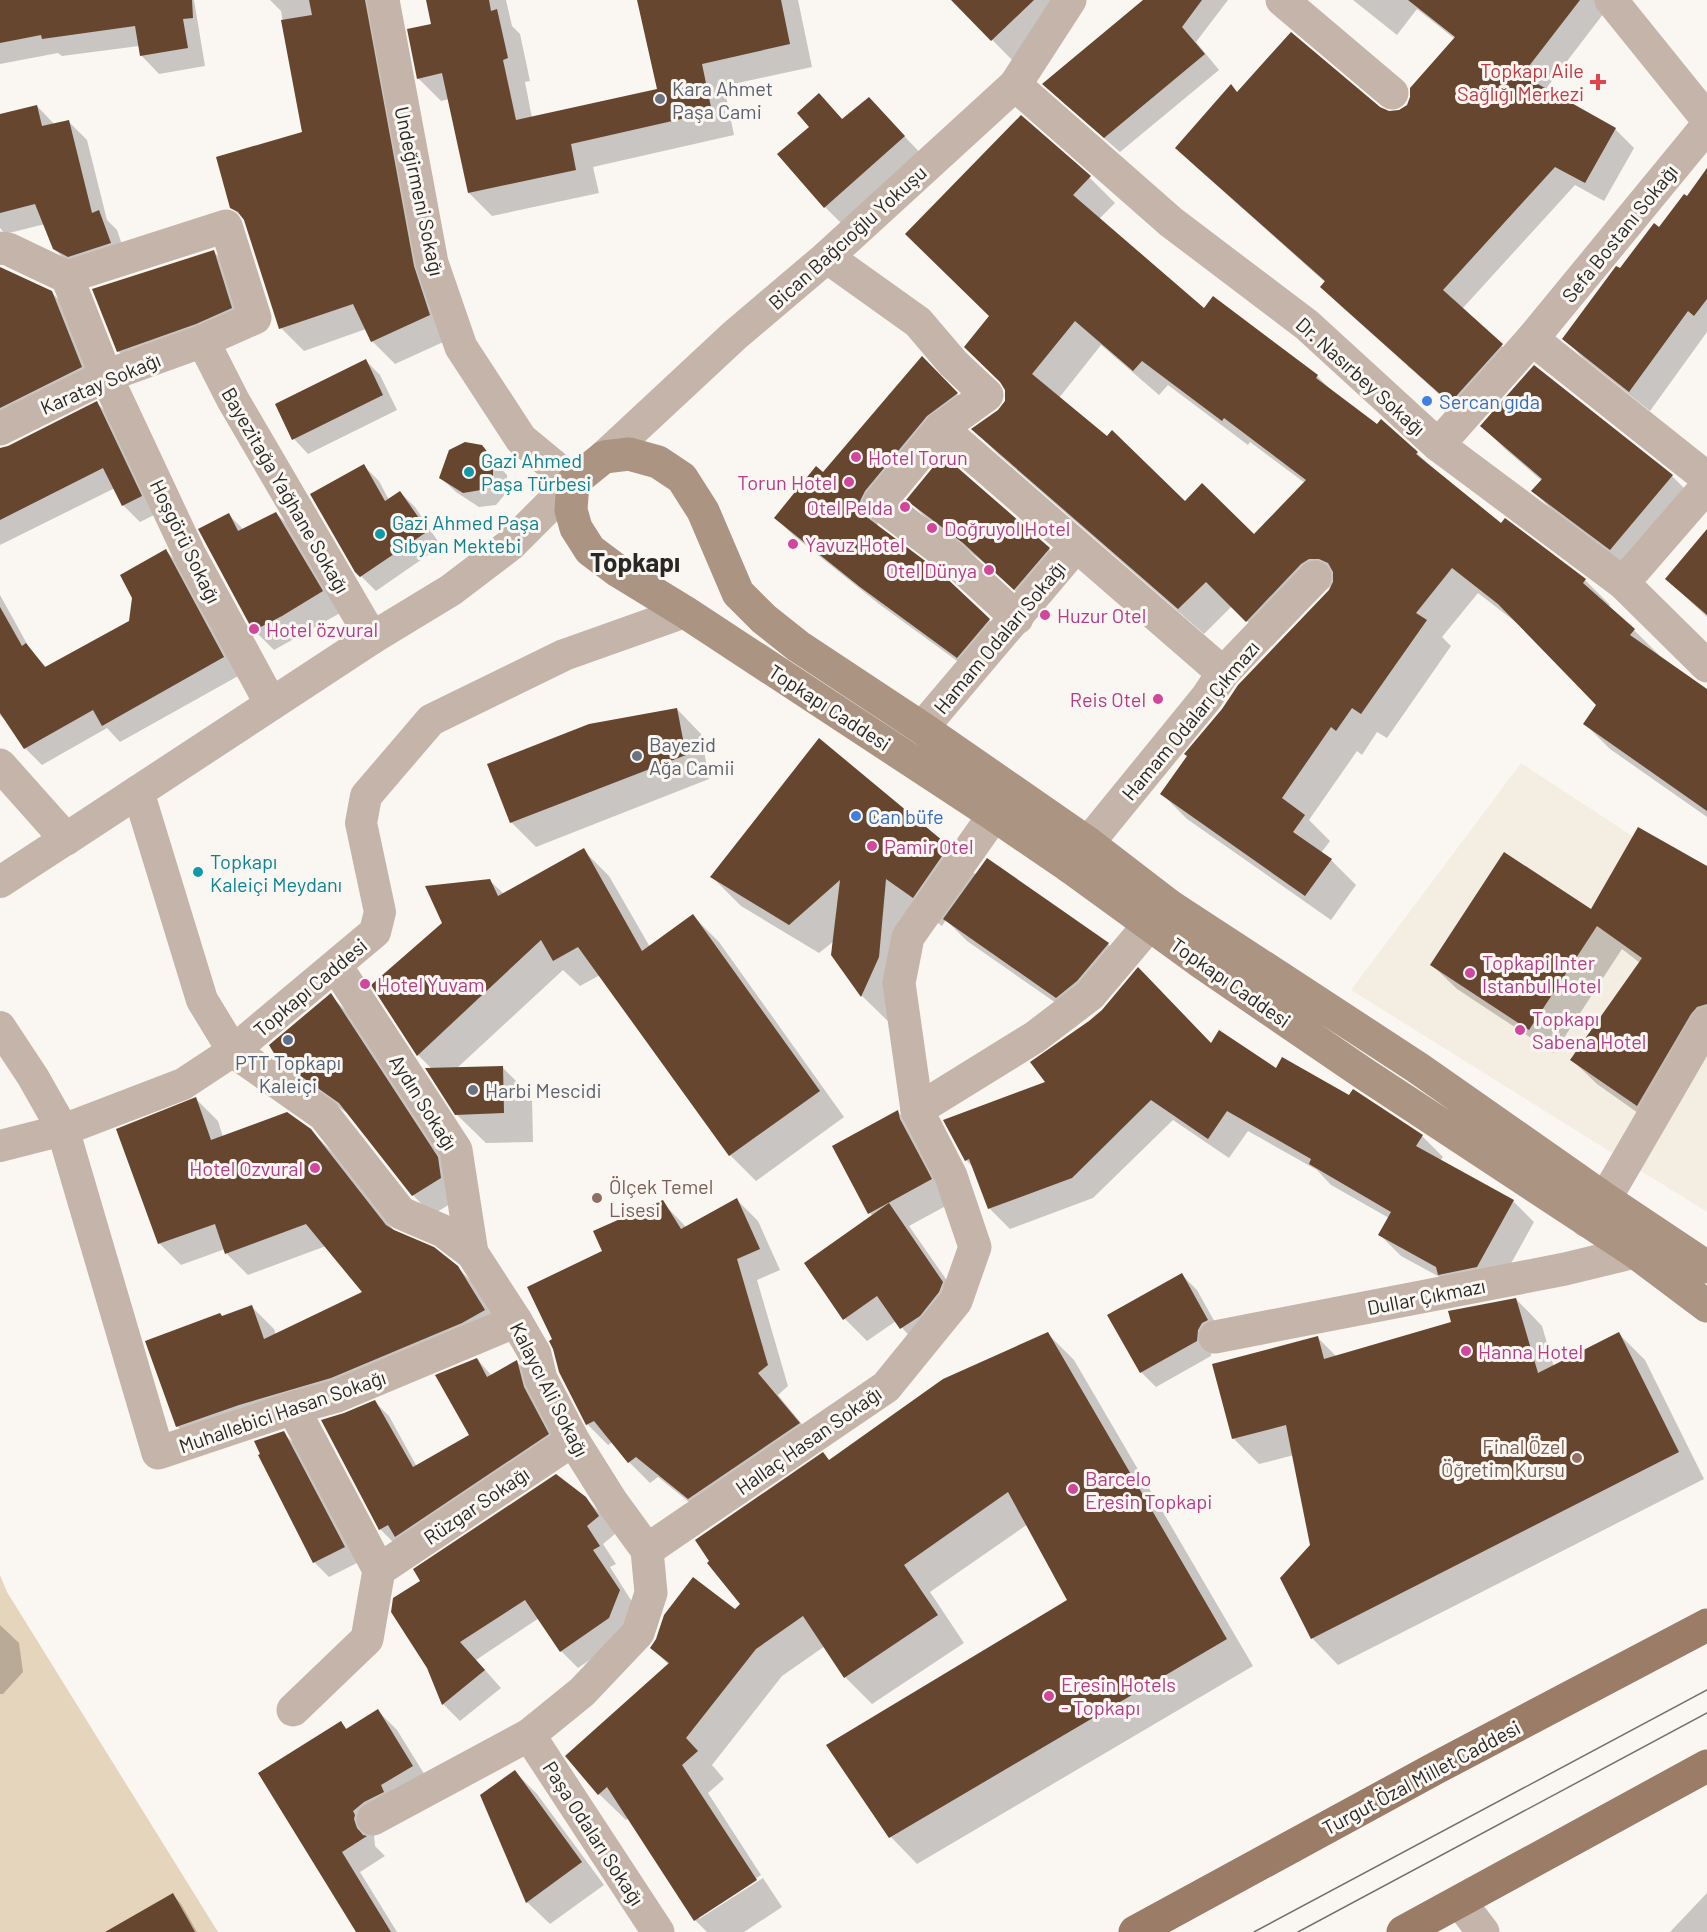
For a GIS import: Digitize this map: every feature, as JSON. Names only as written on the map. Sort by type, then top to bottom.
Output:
[{"type":"main road","name":"Topkapı Caddesi","points":[[604,457],[629,454],[658,462],[682,478],[703,511],[738,593],[764,619],[798,646],[922,728],[1079,855],[1159,916],[1418,1068],[1596,1210],[1635,1252],[1707,1306]]},
{"type":"main road","points":[[604,457],[573,482],[571,510],[576,528],[590,549],[618,571],[685,612]]},
{"type":"main road","name":"Topkapı Caddesi","points":[[685,612],[994,814],[1079,855]]},
{"type":"main road","name":"Topkapı Caddesi","points":[[1596,1210],[1707,1267]]},
{"type":"main road","name":"Turgut Özal Millet Caddesi","points":[[1135,1932],[1707,1625]]},
{"type":"main road","points":[[1403,1932],[1707,1766]]},
{"type":"street","name":"Undeğirmeni Sokağı","points":[[383,0],[432,263],[461,347],[521,439],[573,482]]},
{"type":"street","name":"Bican Bağcıoğlu Yokuşu","points":[[604,457],[735,335],[827,257],[1015,84],[1070,0]]},
{"type":"street","points":[[1282,0],[1392,93]]},
{"type":"street","points":[[1611,0],[1707,119]]},
{"type":"street","name":"Dr. Nasırbey Sokağı","points":[[1015,84],[1171,222],[1307,325],[1438,445],[1623,583],[1707,666]]},
{"type":"street","name":"Sefa Bostanı Sokağı","points":[[1438,445],[1532,339],[1707,126]]},
{"type":"street","name":"Karatay Sokağı","points":[[0,429],[106,376],[203,341],[255,318],[226,226],[67,277]]},
{"type":"street","points":[[0,248],[8,249],[67,277]]},
{"type":"street","points":[[827,257],[918,322],[953,363],[987,395],[940,428],[879,503],[952,558],[1017,618]]},
{"type":"street","name":"Hoşgörü Sokağı","points":[[67,277],[106,376],[189,553],[271,704]]},
{"type":"street","points":[[1532,339],[1707,478]]},
{"type":"street","name":"Bayezitağa Yağhane Sokağı","points":[[203,341],[233,400],[372,638]]},
{"type":"street","name":"Hamam Odaları Sokağı","points":[[940,428],[1223,673]]},
{"type":"street","points":[[0,882],[372,638],[451,590],[510,545],[573,482]]},
{"type":"street","points":[[1623,583],[1707,486]]},
{"type":"street","name":"Hamam Odaları Sokağı","points":[[922,728],[1076,546]]},
{"type":"street","name":"Hamam Odaları Çıkmazı","points":[[1079,855],[1207,697],[1223,673],[1315,577]]},
{"type":"street","name":"Topkapı Caddesi","points":[[0,1146],[63,1130],[183,1084],[233,1051],[375,932],[380,912],[362,823],[366,796],[431,720],[564,656],[685,612]]},
{"type":"street","points":[[0,765],[66,839]]},
{"type":"street","points":[[138,792],[202,1000],[233,1051]]},
{"type":"street","name":"Hallaç Hasan Sokağı","points":[[647,1550],[886,1387],[956,1301],[975,1247],[951,1176],[917,1110],[899,983],[908,937],[994,814]]},
{"type":"street","points":[[917,1110],[1035,1037],[1090,995],[1159,916]]},
{"type":"street","name":"Aydın Sokağı","points":[[336,966],[456,1150],[472,1253]]},
{"type":"street","points":[[1596,1210],[1707,1023]]},
{"type":"street","points":[[0,1027],[33,1077],[63,1130]]},
{"type":"street","name":"Kalaycı Ali Sokağı","points":[[233,1051],[324,1116],[401,1213],[443,1231],[472,1253],[535,1354],[542,1379],[573,1440],[612,1502],[647,1550]]},
{"type":"street","name":"Muhallebici Hasan Sokağı","points":[[63,1130],[158,1453],[293,1408],[337,1396],[516,1321]]},
{"type":"street","name":"Dullar Çıkmazı","points":[[1215,1337],[1565,1269],[1635,1252]]},
{"type":"street","points":[[293,1408],[379,1570],[367,1639],[293,1710]]},
{"type":"street","name":"Rüzgar Sokağı","points":[[379,1570],[573,1440]]},
{"type":"street","points":[[373,1819],[529,1735],[582,1692],[638,1632],[651,1593],[647,1550]]},
{"type":"street","name":"Paşa Odaları Sokağı","points":[[529,1735],[658,1932]]},
{"type":"street","points":[[1460,1902],[1483,1932]]},
{"type":"shaded area","points":[[1521,763],[1707,885],[1707,1212],[1351,990]]},
{"type":"shaded area","points":[[0,1575],[7,1592],[218,1932],[0,1932]]},
{"type":"building","points":[[0,0],[192,0],[193,18],[183,19],[188,48],[140,56],[135,26],[42,39],[41,35],[0,43]]},
{"type":"building","points":[[309,0],[365,0],[414,266],[430,315],[371,342],[353,304],[279,329],[244,220],[238,212],[230,208],[216,157],[302,132],[281,20],[312,15]]},
{"type":"building","name":"Kara Ahmet Paşa Cami","points":[[426,0],[489,0],[491,11],[497,9],[508,58],[503,60],[516,120],[657,89],[637,0],[781,0],[790,44],[702,64],[712,112],[571,144],[576,170],[468,193],[442,73],[417,79],[407,29],[431,24]]},
{"type":"building","points":[[951,0],[1034,0],[991,41]]},
{"type":"building","points":[[1143,0],[1202,0],[1182,27],[1205,54],[1104,138],[1042,84]]},
{"type":"building","points":[[1408,0],[1580,0],[1522,75],[1616,128],[1585,183],[1555,167],[1443,290],[1503,344],[1450,403],[1320,287],[1325,281],[1175,148],[1231,84],[1237,92],[1291,32],[1380,107],[1389,111],[1399,110],[1407,105],[1410,88],[1455,37]]},
{"type":"building","points":[[819,93],[842,119],[869,97],[905,136],[824,208],[777,154],[809,127],[797,113]]},
{"type":"building","points":[[37,105],[42,126],[69,120],[92,213],[99,210],[111,243],[68,257],[53,249],[35,204],[0,213],[0,114]]},
{"type":"building","points":[[1021,115],[1091,176],[1073,195],[1204,308],[1213,296],[1318,375],[1316,378],[1377,424],[1381,419],[1418,452],[1416,454],[1501,523],[1505,518],[1586,579],[1583,583],[1635,629],[1630,635],[1707,689],[1707,811],[1583,724],[1596,705],[1498,604],[1452,568],[1416,613],[1427,620],[1361,714],[1352,708],[1336,731],[1331,727],[1282,798],[1305,815],[1293,832],[1332,859],[1305,896],[1160,794],[1187,756],[1184,754],[1222,709],[1238,685],[1329,590],[1333,582],[1333,572],[1328,563],[1319,559],[1309,559],[1301,564],[1246,622],[1206,582],[1178,609],[971,429],[998,410],[1005,401],[1005,390],[1000,382],[964,347],[989,316],[905,234]],"holes":[[[1075,321],[1133,371],[1142,361],[1222,421],[1224,418],[1306,480],[1254,534],[1202,483],[1185,501],[1112,430],[1107,436],[1032,374]]]},
{"type":"building","points":[[1707,168],[1707,299],[1694,316],[1688,311],[1629,392],[1562,339],[1616,266],[1620,268],[1654,223],[1659,227],[1684,194],[1687,196]]},
{"type":"building","points":[[214,250],[232,308],[196,324],[117,352],[92,289]]},
{"type":"building","points":[[0,267],[52,291],[82,367],[0,408]]},
{"type":"building","points":[[922,356],[958,393],[927,416],[865,491],[860,501],[862,511],[868,518],[940,572],[990,619],[957,658],[860,587],[774,518],[816,466],[823,472]]},
{"type":"building","points":[[366,359],[383,395],[292,440],[275,404]]},
{"type":"building","points":[[1534,365],[1673,475],[1610,550],[1531,491],[1542,479],[1480,426]]},
{"type":"building","points":[[97,401],[142,496],[122,506],[103,468],[0,520],[0,448]]},
{"type":"building","name":"Gazi Ahmed Paşa Türbesi","points":[[465,442],[482,445],[493,459],[493,477],[481,490],[463,493],[439,478],[449,450]]},
{"type":"building","points":[[943,455],[1050,548],[1014,590],[963,543],[906,500]]},
{"type":"building","points":[[364,464],[385,501],[400,491],[428,531],[360,577],[310,494]]},
{"type":"building","points":[[276,512],[323,591],[253,631],[198,529],[229,513],[238,531]]},
{"type":"building","points":[[1707,529],[1707,615],[1665,579]]},
{"type":"building","points":[[166,549],[224,657],[102,726],[93,710],[24,749],[0,713],[0,607],[22,646],[26,643],[45,667],[129,621],[132,598],[120,575]]},
{"type":"building","points":[[677,708],[686,755],[510,823],[487,764],[589,724]]},
{"type":"building","points":[[819,738],[949,846],[913,898],[886,879],[879,957],[861,997],[831,955],[840,880],[789,925],[710,877]]},
{"type":"building","points":[[1638,827],[1707,866],[1707,1004],[1697,1007],[1691,1014],[1637,1106],[1570,1060],[1642,958],[1597,926],[1529,1030],[1430,965],[1504,852],[1591,909]]},
{"type":"building","points":[[584,848],[642,951],[693,914],[820,1091],[729,1156],[578,947],[553,961],[541,940],[417,1056],[371,985],[442,923],[425,886],[490,879],[498,896]]},
{"type":"building","points":[[987,858],[1109,943],[1077,981],[1056,998],[943,919]]},
{"type":"building","points":[[1138,967],[1211,1043],[1219,1030],[1276,1068],[1282,1057],[1349,1095],[1353,1089],[1423,1135],[1416,1146],[1514,1200],[1477,1267],[1438,1275],[1436,1267],[1378,1235],[1391,1212],[1309,1164],[1311,1159],[1227,1111],[1208,1139],[1151,1100],[1072,1178],[988,1209],[969,1159],[965,1161],[943,1120],[1045,1082],[1030,1062],[1102,1010]]},
{"type":"building","points":[[331,993],[438,1157],[441,1178],[412,1196],[339,1103],[278,1060],[269,1045]]},
{"type":"building","name":"Harbi Mescidi","points":[[503,1066],[504,1113],[455,1115],[425,1068]]},
{"type":"building","points":[[196,1097],[211,1140],[287,1112],[311,1129],[386,1225],[434,1247],[458,1266],[485,1310],[462,1323],[331,1378],[239,1405],[176,1427],[145,1341],[220,1313],[222,1316],[252,1305],[264,1339],[362,1292],[306,1224],[225,1254],[215,1224],[158,1244],[116,1129]]},
{"type":"building","points":[[898,1110],[900,1119],[932,1179],[868,1214],[832,1146]]},
{"type":"building","points":[[737,1198],[760,1249],[737,1259],[768,1365],[758,1373],[800,1423],[688,1499],[636,1457],[628,1463],[594,1421],[586,1425],[559,1372],[549,1341],[552,1339],[527,1287],[602,1251],[593,1231],[663,1200],[681,1229]]},
{"type":"building","points":[[889,1203],[943,1282],[939,1292],[920,1316],[900,1329],[877,1296],[843,1320],[804,1263]]},
{"type":"building","points":[[1182,1273],[1208,1320],[1202,1323],[1198,1330],[1197,1341],[1140,1373],[1107,1315]]},
{"type":"building","points":[[1516,1298],[1538,1373],[1619,1332],[1679,1452],[1311,1639],[1280,1578],[1310,1545],[1286,1425],[1232,1439],[1212,1364],[1318,1336],[1324,1359],[1451,1322],[1448,1311]]},
{"type":"building","points":[[1048,1332],[1227,1639],[889,1838],[826,1745],[1067,1600],[1008,1492],[904,1565],[938,1615],[844,1678],[803,1616],[756,1649],[686,1738],[698,1751],[682,1765],[757,1880],[694,1921],[607,1787],[598,1795],[565,1756],[669,1663],[650,1648],[656,1639],[664,1615],[693,1577],[735,1609],[740,1604],[707,1563],[709,1561],[695,1540],[823,1452],[829,1460],[943,1379]]},
{"type":"building","points":[[477,1358],[487,1377],[517,1360],[524,1387],[549,1434],[395,1537],[388,1525],[379,1530],[321,1420],[375,1400],[413,1467],[469,1435],[435,1375]]},
{"type":"building","points":[[284,1431],[345,1547],[313,1563],[258,1455],[260,1454],[254,1441]]},
{"type":"building","points":[[556,1474],[586,1497],[599,1516],[587,1526],[600,1546],[593,1550],[620,1590],[609,1618],[560,1652],[525,1600],[460,1642],[485,1670],[442,1705],[427,1668],[391,1612],[393,1598],[420,1581],[413,1569]]},
{"type":"building","points":[[378,1709],[413,1766],[381,1785],[384,1792],[364,1802],[353,1811],[357,1828],[367,1836],[342,1852],[391,1932],[356,1932],[258,1773],[341,1721],[346,1729]]},
{"type":"building","points":[[515,1770],[582,1862],[526,1903],[480,1795]]},
{"type":"building","points":[[173,1893],[195,1932],[105,1932]]},
{"type":"tram line","points":[[1254,1932],[1707,1690]]},
{"type":"tram line","points":[[1298,1932],[1707,1713]]},
{"type":"place","name":"Topkapı Aile Sağlığı Merkezi","points":[[1598,82]]},
{"type":"place","name":"Kara Ahmet Paşa Cami","points":[[660,99]]},
{"type":"place","name":"Sercan gıda","points":[[1427,401]]},
{"type":"place","name":"Hotel Torun","points":[[856,457]]},
{"type":"place","name":"Gazi Ahmed Paşa Türbesi","points":[[469,472]]},
{"type":"place","name":"Torun Hotel","points":[[849,482]]},
{"type":"place","name":"Otel Pelda","points":[[905,507]]},
{"type":"place","name":"Doğruyol Hotel","points":[[932,528]]},
{"type":"place","name":"Gazi Ahmed Paşa Sıbyan Mektebi","points":[[380,534]]},
{"type":"place","name":"Yavuz Hotel","points":[[793,544]]},
{"type":"place","name":"Otel Dünya","points":[[989,570]]},
{"type":"place","name":"Huzur Otel","points":[[1045,615]]},
{"type":"place","name":"Hotel özvural","points":[[254,629]]},
{"type":"place","name":"Reis Otel","points":[[1158,699]]},
{"type":"place","name":"Bayezid Ağa Camii","points":[[637,756]]},
{"type":"place","name":"Can büfe","points":[[856,816]]},
{"type":"place","name":"Pamir Otel","points":[[872,846]]},
{"type":"place","name":"Topkapı Kaleiçi Meydanı","points":[[198,872]]},
{"type":"place","name":"Topkapi Inter Istanbul Hotel","points":[[1470,973]]},
{"type":"place","name":"Hotel Yuvam","points":[[365,984]]},
{"type":"place","name":"Topkapı Sabena Hotel","points":[[1520,1030]]},
{"type":"place","name":"PTT Topkapı Kaleiçi","points":[[288,1040]]},
{"type":"place","name":"Harbi Mescidi","points":[[473,1090]]},
{"type":"place","name":"Hotel Ozvural","points":[[315,1168]]},
{"type":"place","name":"Ölçek Temel Lisesi","points":[[597,1198]]},
{"type":"place","name":"Hanna Hotel","points":[[1466,1351]]},
{"type":"place","name":"Final Özel Öğretim Kursu","points":[[1577,1458]]},
{"type":"place","name":"Barcelo Eresin Topkapi","points":[[1073,1489]]},
{"type":"place","name":"Eresin Hotels - Topkapı","points":[[1049,1696]]},
{"type":"district","name":"Topkapı","points":[[635,561]]}]
